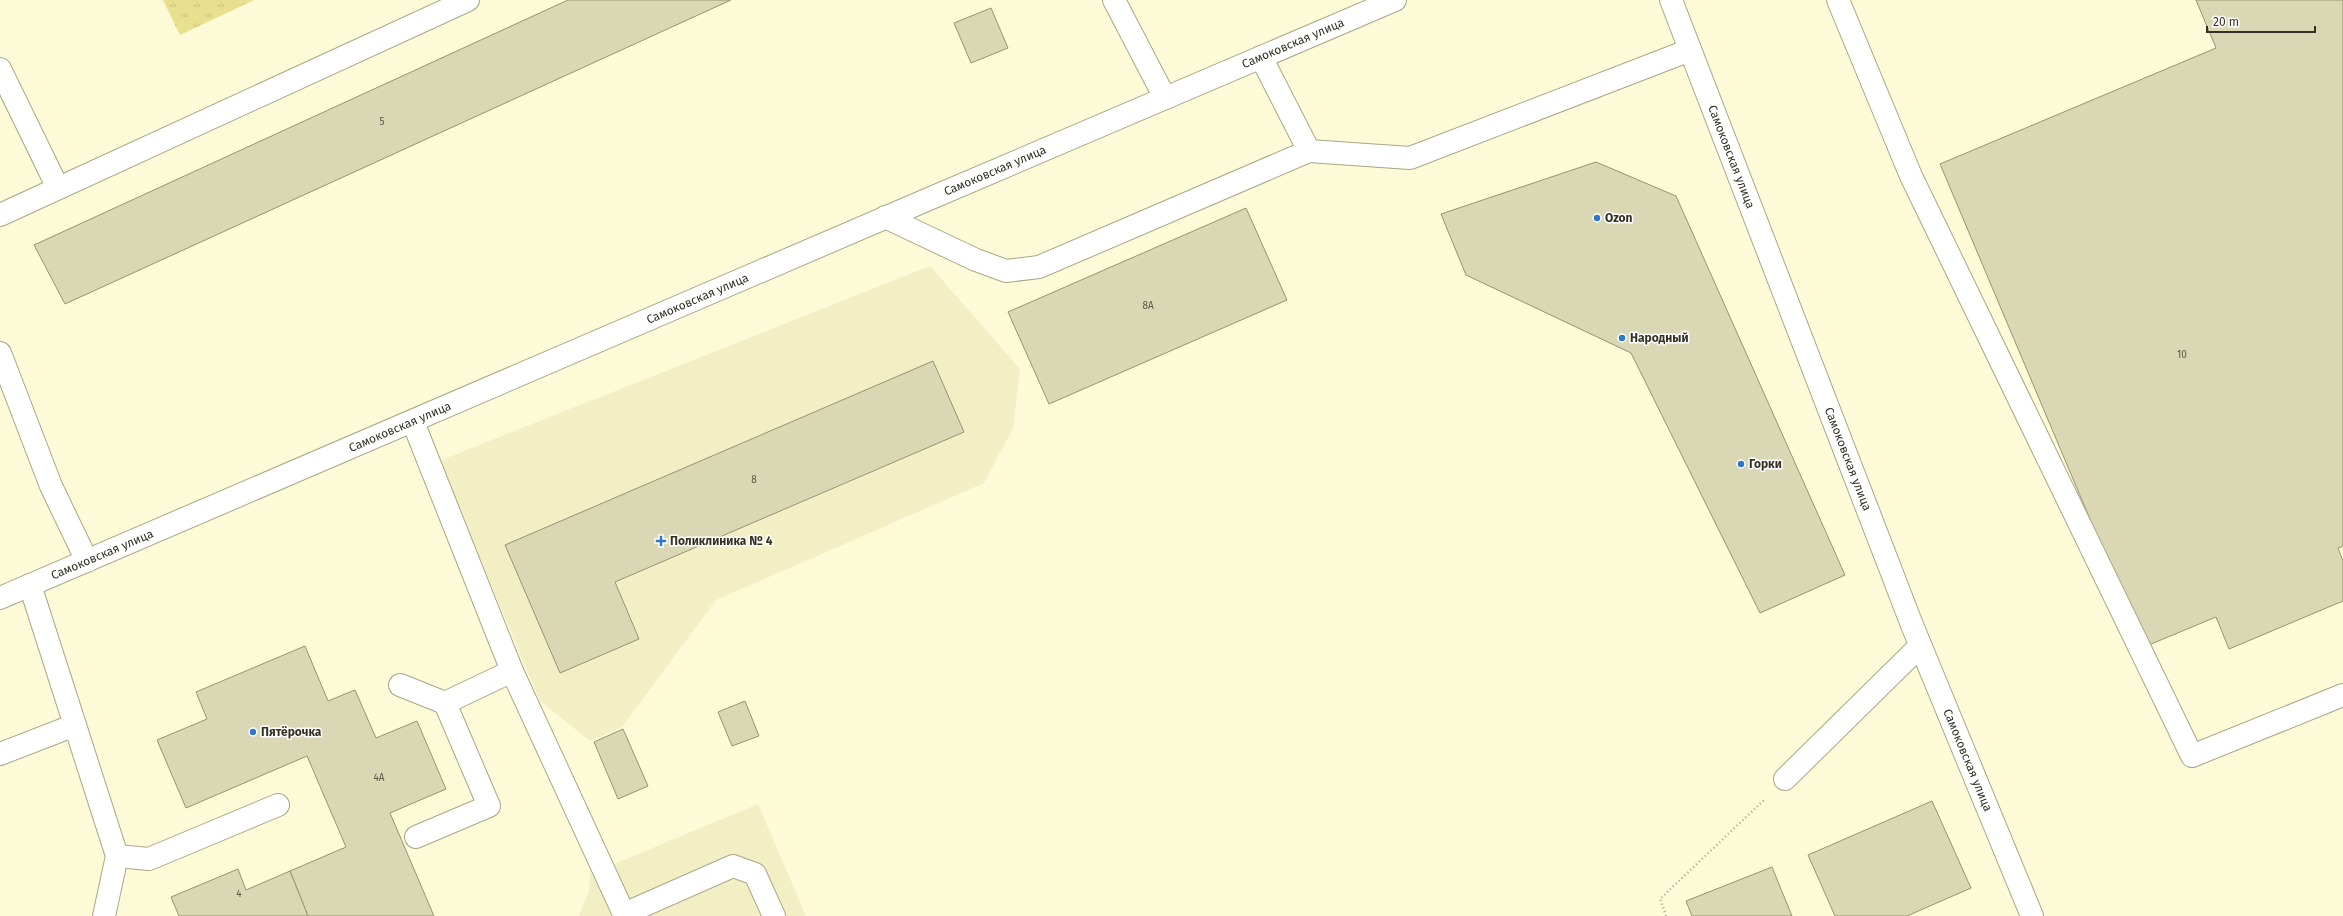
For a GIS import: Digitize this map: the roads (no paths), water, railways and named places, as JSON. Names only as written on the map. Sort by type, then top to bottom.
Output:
[{"type":"street","points":[[0,215],[468,0]]},
{"type":"street","points":[[1114,0],[1165,98]]},
{"type":"street","name":"Самоковская улица","points":[[0,598],[413,422],[885,217],[1395,0]]},
{"type":"street","name":"Самоковская улица","points":[[1671,0],[1920,646],[2032,916]]},
{"type":"street","points":[[1838,0],[1911,176],[2192,756],[2343,695]]},
{"type":"street","points":[[885,217],[976,260],[1006,271],[1039,267],[1309,151],[1410,158],[1690,50]]},
{"type":"street","points":[[1261,57],[1309,151]]},
{"type":"street","points":[[0,69],[58,188]]},
{"type":"street","points":[[0,353],[52,486],[87,561]]},
{"type":"street","points":[[413,422],[512,671],[624,914],[733,866],[755,874],[774,916]]},
{"type":"street","points":[[30,585],[117,856],[104,916]]},
{"type":"street","points":[[1785,779],[1920,646]]},
{"type":"street","points":[[445,703],[512,671]]},
{"type":"street","points":[[400,685],[445,703],[489,806],[416,837]]},
{"type":"street","points":[[0,754],[75,725]]},
{"type":"street","points":[[117,856],[149,859],[278,805]]},
{"type":"place","name":"Ozon","points":[[1597,218]]},
{"type":"place","name":"Народный","points":[[1622,338]]},
{"type":"place","name":"Горки","points":[[1741,464]]},
{"type":"place","name":"Поликлиника № 4","points":[[661,541]]},
{"type":"place","name":"Пятёрочка","points":[[253,732]]}]
